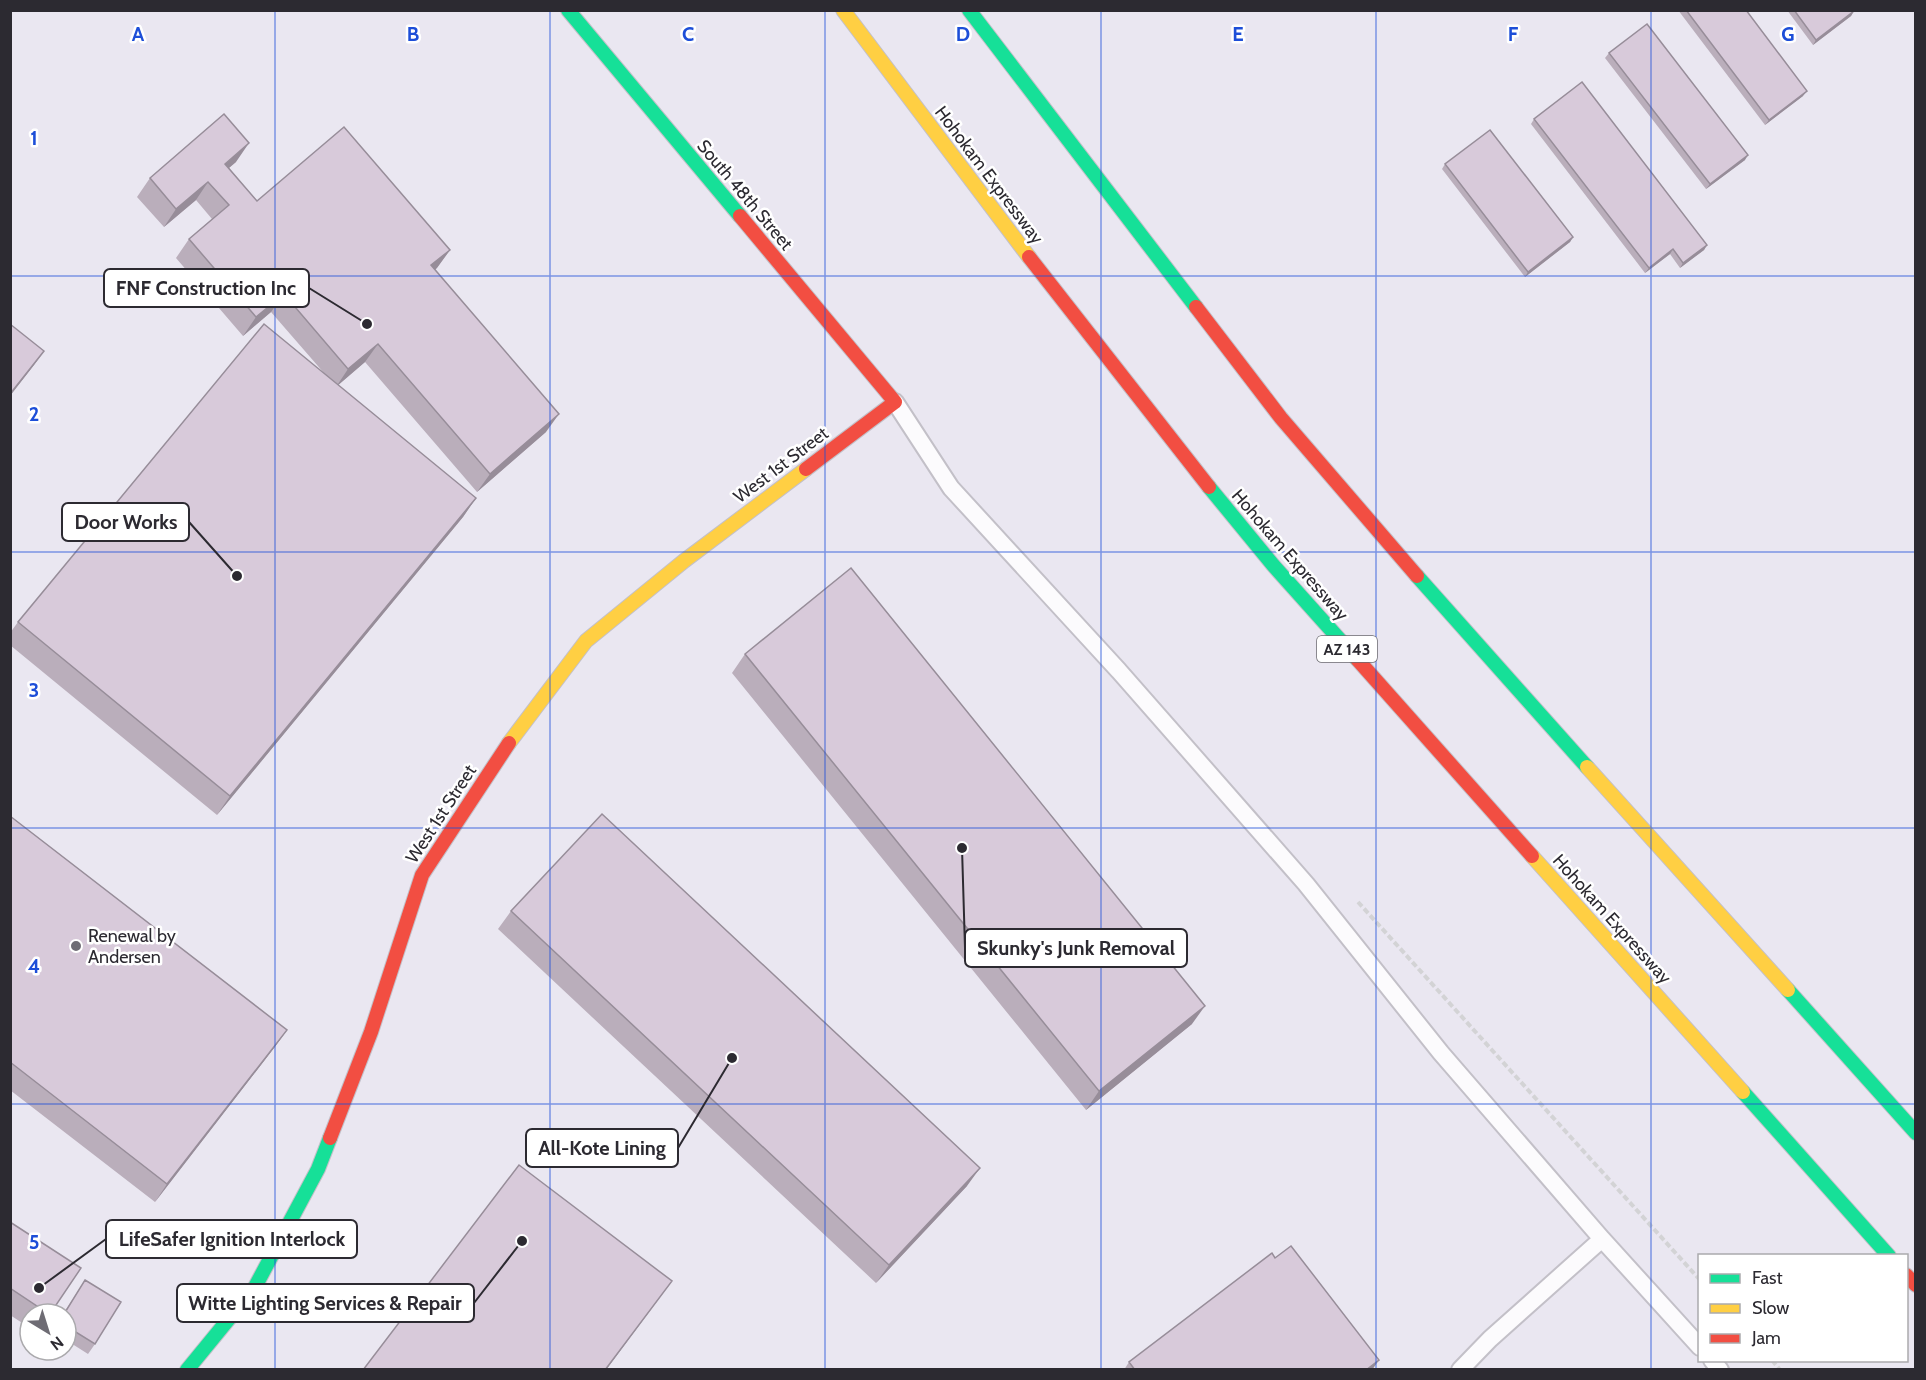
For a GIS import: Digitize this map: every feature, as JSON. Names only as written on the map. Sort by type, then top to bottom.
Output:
[{"type":"main road","name":"South 48th Street","points":[[568,10],[895,402]]},
{"type":"main road","name":"Hohokam Expressway","points":[[843,10],[1058,296],[1193,470],[1354,657],[1887,1254]]},
{"type":"main road","points":[[969,10],[1212,329],[1296,435],[1443,606],[1916,1132]]},
{"type":"main road","name":"West 1st Street","points":[[187,1370],[255,1287],[318,1169],[371,1032],[422,875],[497,759],[586,641],[684,561],[895,402]]},
{"type":"lane","points":[[895,402],[951,488],[1119,671],[1298,875],[1441,1053],[1602,1239],[1698,1345]]},
{"type":"lane","points":[[1460,1370],[1490,1339],[1602,1239]]},
{"type":"path","points":[[1392,939],[1698,1278]]},
{"type":"building","points":[[1686,10],[1746,10],[1807,91],[1769,120]]},
{"type":"building","points":[[1794,10],[1854,10],[1854,11],[1816,40]]},
{"type":"building","points":[[1647,24],[1748,155],[1710,184],[1609,53]]},
{"type":"building","points":[[1582,82],[1707,245],[1683,263],[1673,249],[1649,268],[1534,119]]},
{"type":"building","points":[[224,114],[249,143],[225,164],[257,201],[344,127],[450,250],[431,265],[559,414],[490,474],[378,344],[348,369],[284,294],[256,317],[189,239],[229,205],[208,182],[176,209],[150,178]]},
{"type":"building","points":[[1490,130],[1573,237],[1528,272],[1445,164]]},
{"type":"building","points":[[10,324],[44,351],[10,394]]},
{"type":"building","points":[[264,324],[476,498],[230,796],[18,622]]},
{"type":"building","points":[[851,568],[1205,1006],[1099,1091],[745,654]]},
{"type":"building","points":[[602,814],[980,1168],[889,1265],[511,911]]},
{"type":"building","name":"Renewal by Andersen","points":[[10,816],[287,1030],[167,1184],[10,1062]]},
{"type":"building","points":[[519,1165],[672,1281],[605,1370],[363,1370]]},
{"type":"building","points":[[10,1222],[81,1268],[58,1302],[31,1302],[10,1288]]},
{"type":"building","points":[[1291,1246],[1379,1360],[1366,1370],[1135,1370],[1129,1362],[1272,1253],[1275,1258]]},
{"type":"building","points":[[85,1280],[121,1302],[95,1344],[78,1333],[78,1302],[71,1302]]},
{"type":"traffic: fast","points":[[568,10],[740,216]]},
{"type":"traffic: fast","points":[[969,10],[1196,307]]},
{"type":"traffic: fast","points":[[1209,487],[1273,565],[1357,659]]},
{"type":"traffic: fast","points":[[1417,576],[1587,767]]},
{"type":"traffic: fast","points":[[1788,990],[1916,1133]]},
{"type":"traffic: fast","points":[[1743,1092],[1887,1254]]},
{"type":"traffic: fast","points":[[187,1370],[255,1287],[318,1169],[330,1138]]},
{"type":"traffic: slow","points":[[843,10],[1029,257]]},
{"type":"traffic: slow","points":[[509,743],[586,641],[684,561],[806,469]]},
{"type":"traffic: slow","points":[[1587,767],[1788,990]]},
{"type":"traffic: slow","points":[[1532,856],[1743,1092]]},
{"type":"traffic: jam","points":[[740,216],[895,402],[806,469]]},
{"type":"traffic: jam","points":[[1029,257],[1209,487]]},
{"type":"traffic: jam","points":[[1196,307],[1281,418],[1417,576]]},
{"type":"traffic: jam","points":[[1357,659],[1532,856]]},
{"type":"traffic: jam","points":[[330,1138],[371,1032],[422,875],[509,743]]},
{"type":"traffic: jam","points":[[1908,1277],[1916,1285]]},
{"type":"place","name":"FNF Construction Inc","points":[[367,324]]},
{"type":"place","name":"Door Works","points":[[237,576]]},
{"type":"place","name":"Skunky's Junk Removal","points":[[962,848]]},
{"type":"place","name":"Renewal by Andersen","points":[[76,946]]},
{"type":"place","name":"All-Kote Lining","points":[[732,1058]]},
{"type":"place","name":"Witte Lighting Services & Repair","points":[[522,1241]]},
{"type":"place","name":"LifeSafer Ignition Interlock","points":[[39,1288]]}]
